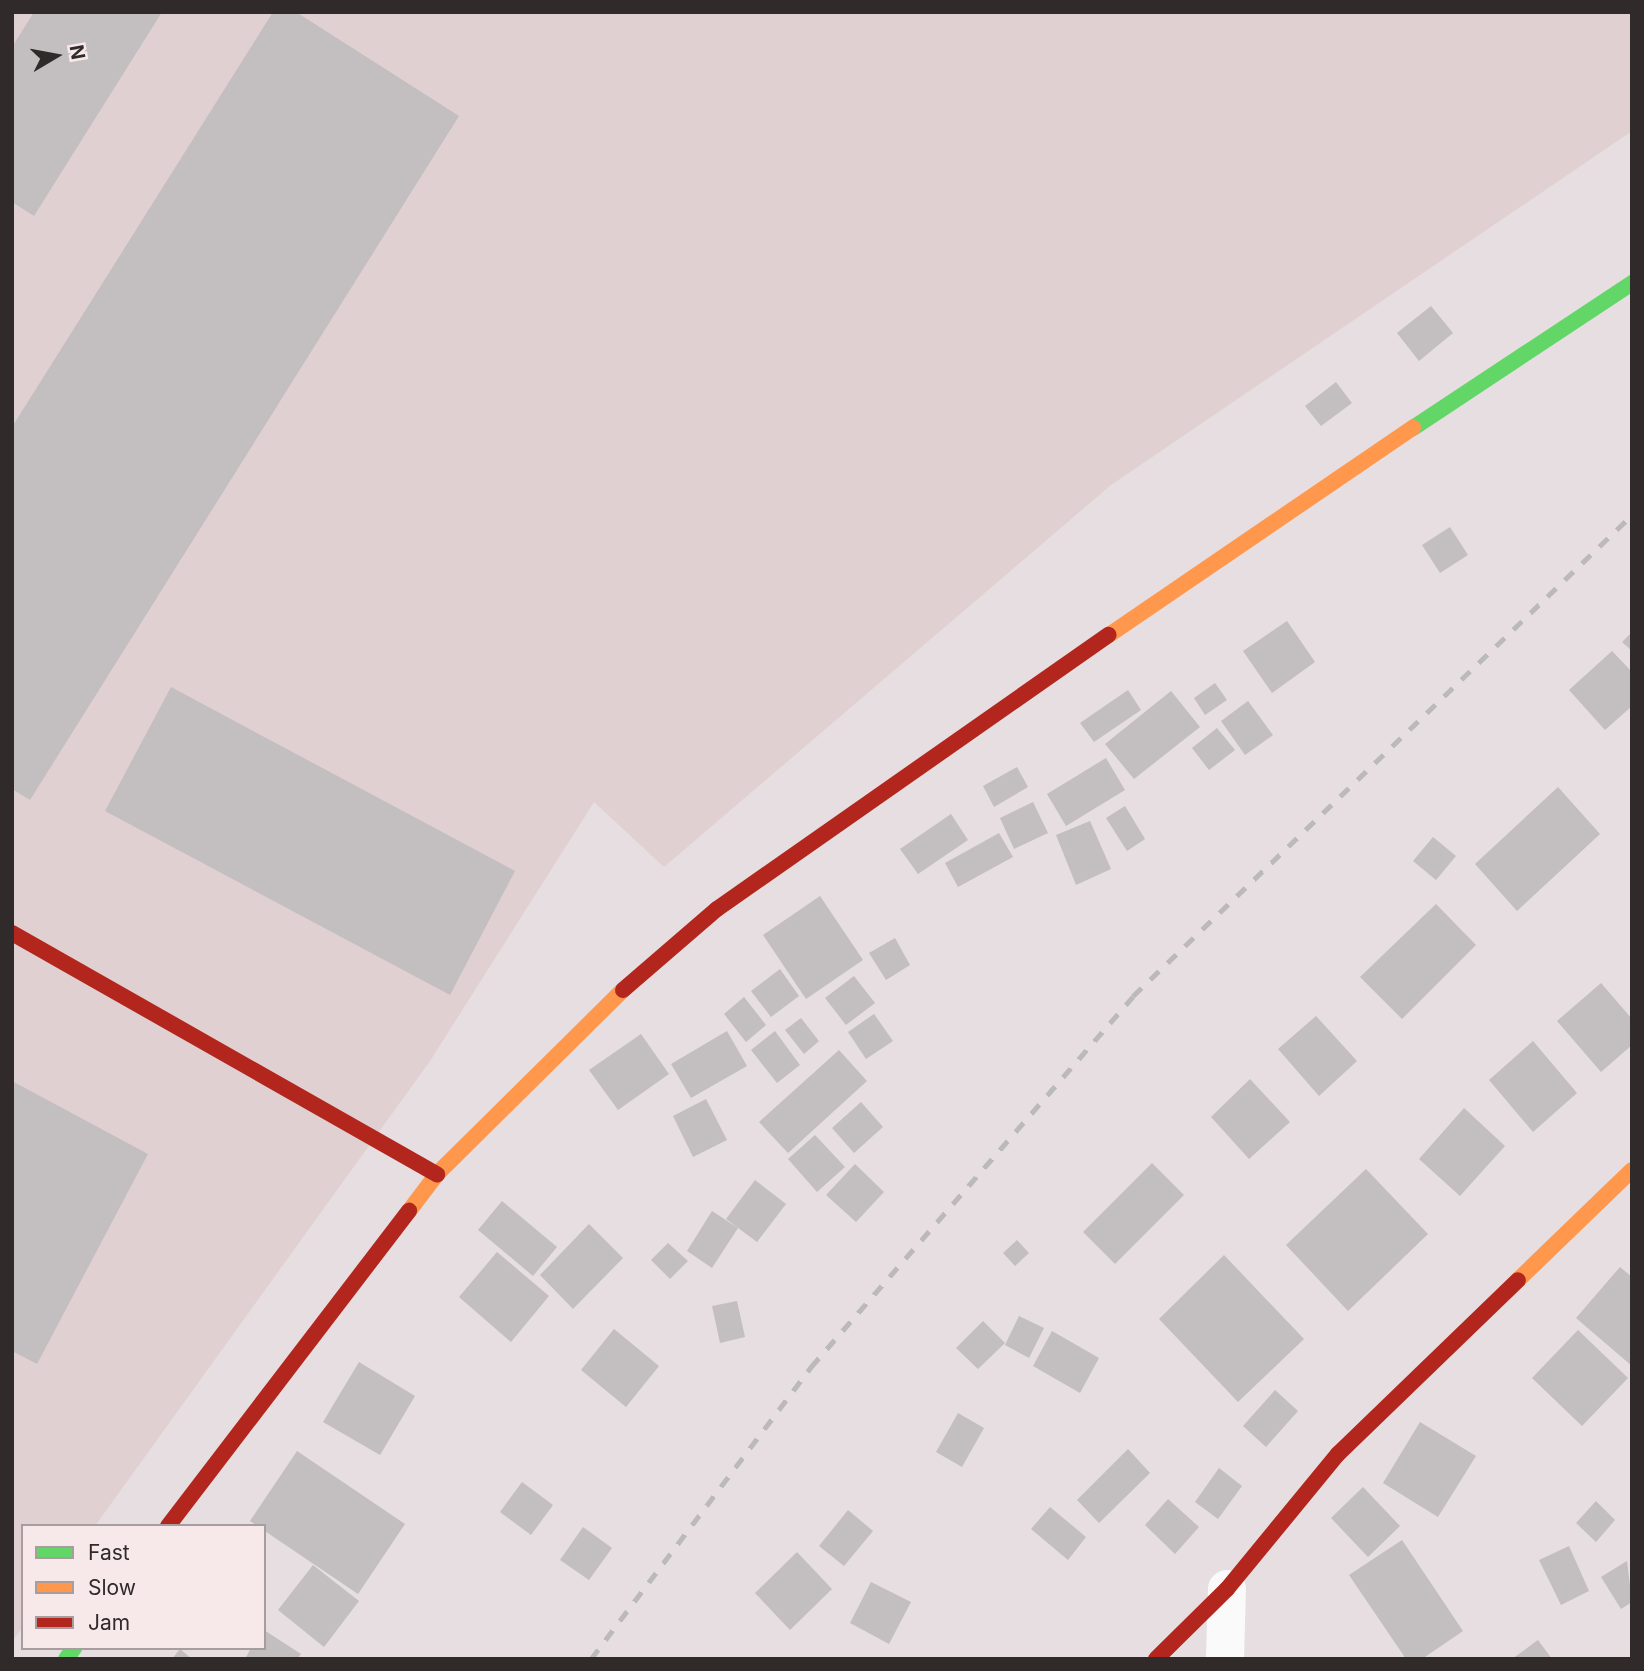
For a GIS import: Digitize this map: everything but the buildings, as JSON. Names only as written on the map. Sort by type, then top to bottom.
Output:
[{"type":"street","points":[[169,1524],[437,1174],[603,1009],[717,909],[1264,527],[1632,283]]},
{"type":"street","points":[[12,933],[437,1174]]},
{"type":"street","points":[[1156,1659],[1227,1590],[1338,1454],[1632,1170]]},
{"type":"street","points":[[1225,1659],[1227,1590]]},
{"type":"shaded area","points":[[12,12],[1632,12],[1632,131],[1111,485],[664,867],[594,802],[430,1061],[96,1524],[21,1524],[21,1630],[12,1641]]},
{"type":"railway","points":[[591,1659],[811,1367],[1133,996],[1632,515]]},
{"type":"traffic: fast","points":[[1413,428],[1632,283]]},
{"type":"traffic: fast","points":[[66,1659],[73,1650]]},
{"type":"traffic: slow","points":[[1109,635],[1413,428]]},
{"type":"traffic: slow","points":[[409,1211],[437,1174],[623,990]]},
{"type":"traffic: slow","points":[[1518,1280],[1632,1170]]},
{"type":"traffic: jam","points":[[623,990],[717,909],[1109,635]]},
{"type":"traffic: jam","points":[[12,933],[437,1174]]},
{"type":"traffic: jam","points":[[170,1524],[409,1211]]},
{"type":"traffic: jam","points":[[1156,1659],[1227,1589],[1338,1454],[1518,1280]]}]
